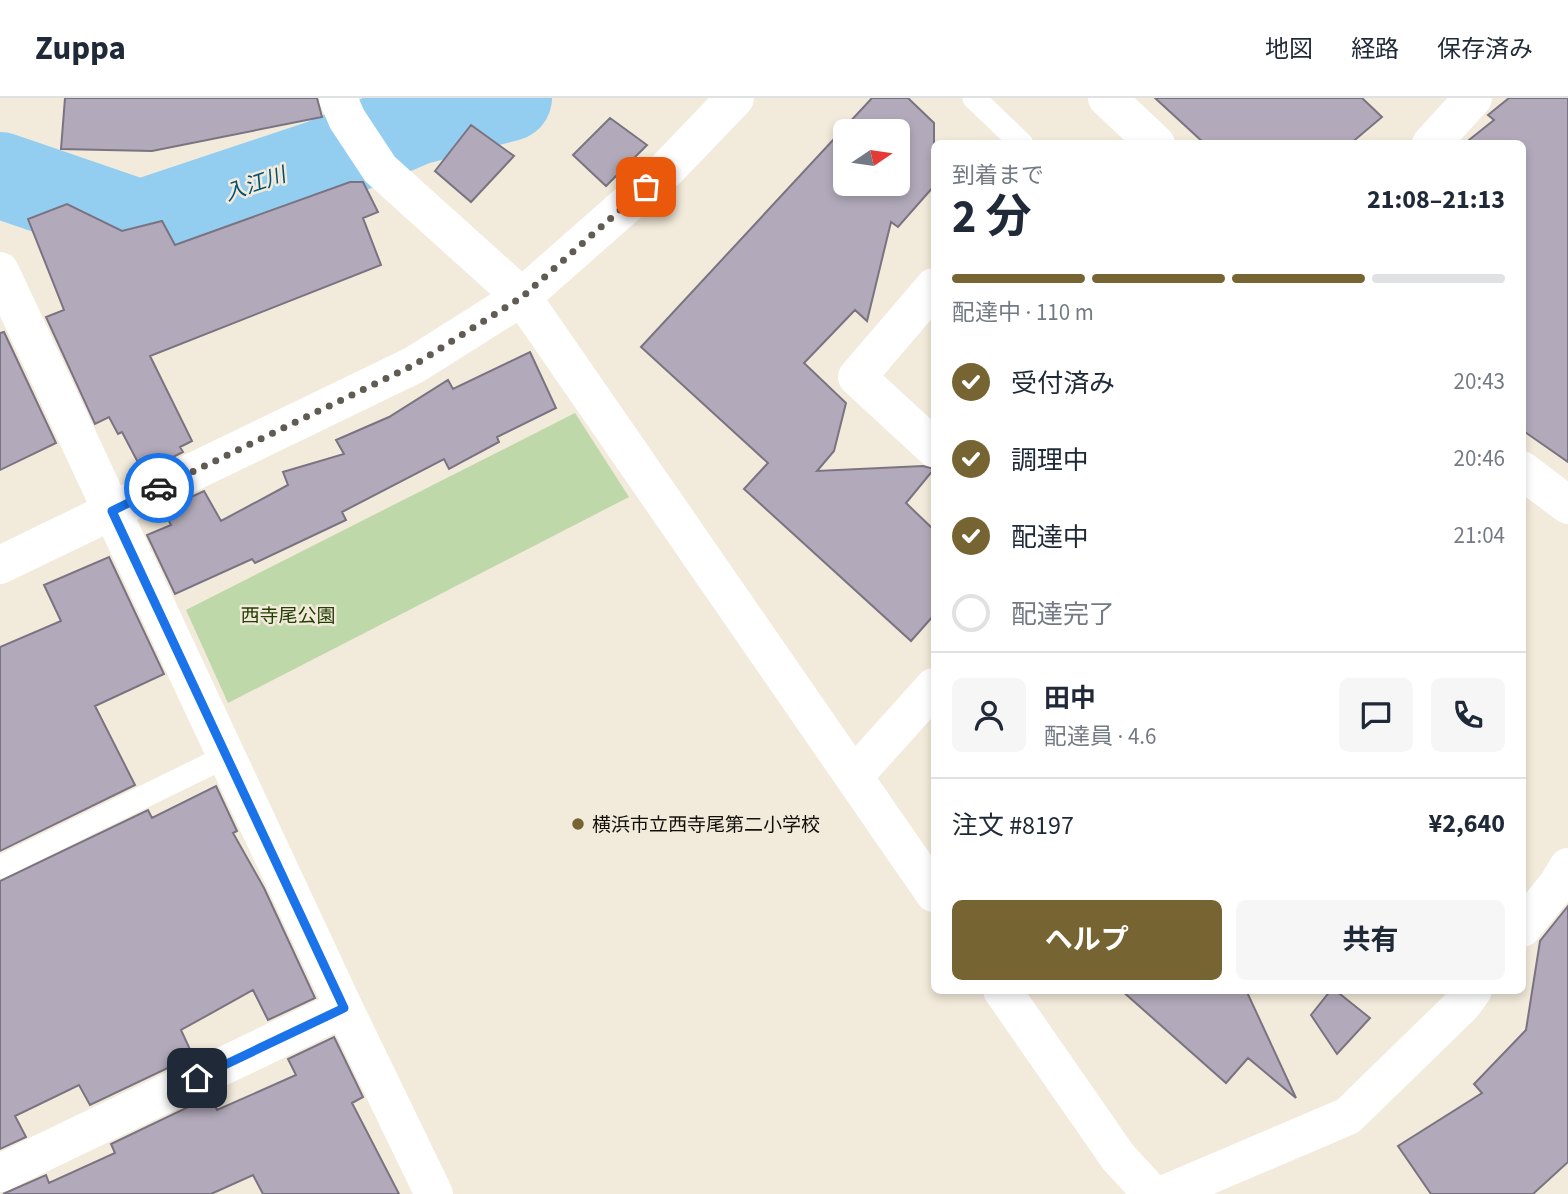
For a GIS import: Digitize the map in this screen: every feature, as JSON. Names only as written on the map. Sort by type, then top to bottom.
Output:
[{"type":"street","points":[[0,565],[414,365],[522,297],[667,169],[735,98]]},
{"type":"street","points":[[1436,140],[1473,98]]},
{"type":"street","points":[[1111,99],[1152,140]]},
{"type":"street","points":[[342,108],[380,169],[522,297],[931,888]]},
{"type":"street","points":[[0,271],[344,1008],[434,1194]]},
{"type":"street","points":[[931,291],[858,377],[931,445]]},
{"type":"street","points":[[1526,473],[1568,505]]},
{"type":"street","points":[[854,776],[931,691]]},
{"type":"street","points":[[1526,924],[1568,867]]},
{"type":"street","points":[[1005,994],[1118,1157],[1152,1194]]},
{"type":"street","points":[[1165,1194],[1348,1116],[1470,994]]},
{"type":"street","points":[[0,1172],[344,1008]]},
{"type":"lane","points":[[974,98],[1019,140]]},
{"type":"lane","points":[[0,867],[227,756]]},
{"type":"green space","name":"西寺尾公園","points":[[575,413],[629,497],[228,703],[186,610]]},
{"type":"building","points":[[65,98],[317,98],[322,117],[152,151],[61,149]]},
{"type":"building","points":[[872,98],[908,98],[934,123],[934,140],[931,140],[931,189],[898,227],[891,222],[867,321],[855,310],[804,363],[846,403],[834,451],[817,471],[923,466],[931,468],[931,473],[906,503],[931,527],[931,618],[911,641],[744,489],[768,463],[641,347],[833,140],[833,196],[910,196],[910,119],[853,119]]},
{"type":"building","points":[[1155,98],[1362,98],[1382,117],[1355,140],[1201,140]]},
{"type":"building","points":[[1509,98],[1568,98],[1568,462],[1526,433],[1526,140],[1469,140],[1494,120],[1488,115]]},
{"type":"building","points":[[610,118],[647,145],[606,186],[573,155]]},
{"type":"building","points":[[471,125],[514,156],[471,202],[435,171]]},
{"type":"building","points":[[350,182],[363,182],[378,212],[363,218],[381,265],[150,356],[192,441],[180,447],[183,452],[143,472],[122,432],[118,434],[109,417],[95,424],[46,317],[64,310],[28,219],[67,204],[122,231],[162,221],[175,245]]},
{"type":"building","points":[[4,332],[56,443],[0,470],[0,333]]},
{"type":"building","points":[[530,352],[556,408],[497,437],[499,442],[449,469],[444,459],[342,512],[346,520],[255,563],[252,559],[175,594],[147,535],[171,525],[163,510],[204,491],[221,521],[288,485],[283,472],[344,454],[336,440],[389,417],[448,380],[453,389]]},
{"type":"building","points":[[109,557],[164,674],[95,706],[135,785],[0,851],[0,647],[61,621],[44,585]]},
{"type":"building","points":[[216,786],[237,831],[233,833],[264,888],[315,998],[268,1020],[253,990],[181,1030],[193,1056],[90,1105],[79,1085],[15,1116],[26,1137],[0,1149],[0,881],[148,810],[152,818]]},
{"type":"building","points":[[1568,906],[1568,1162],[1533,1194],[1431,1194],[1398,1146],[1482,1093],[1474,1084],[1526,1030],[1540,941]]},
{"type":"building","points":[[1126,994],[1248,994],[1296,1098],[1248,1058],[1226,1083]]},
{"type":"building","points":[[1328,994],[1340,994],[1370,1018],[1337,1054],[1311,1015]]},
{"type":"building","points":[[334,1037],[363,1097],[352,1103],[399,1194],[263,1194],[253,1175],[211,1194],[3,1194],[46,1175],[49,1183],[115,1153],[111,1144],[211,1096],[217,1110],[296,1075],[288,1059]]},
{"type":"waterway","name":"入江川","points":[[0,175],[140,223],[323,162],[416,122],[509,98]]},
{"type":"way so far","points":[[159,488],[414,365],[522,297],[646,187]]},
{"type":"place","name":"横浜市立西寺尾第二小学校","points":[[578,824]]},
{"type":"route","points":[[159,488],[112,511],[344,1008],[197,1078]]}]
